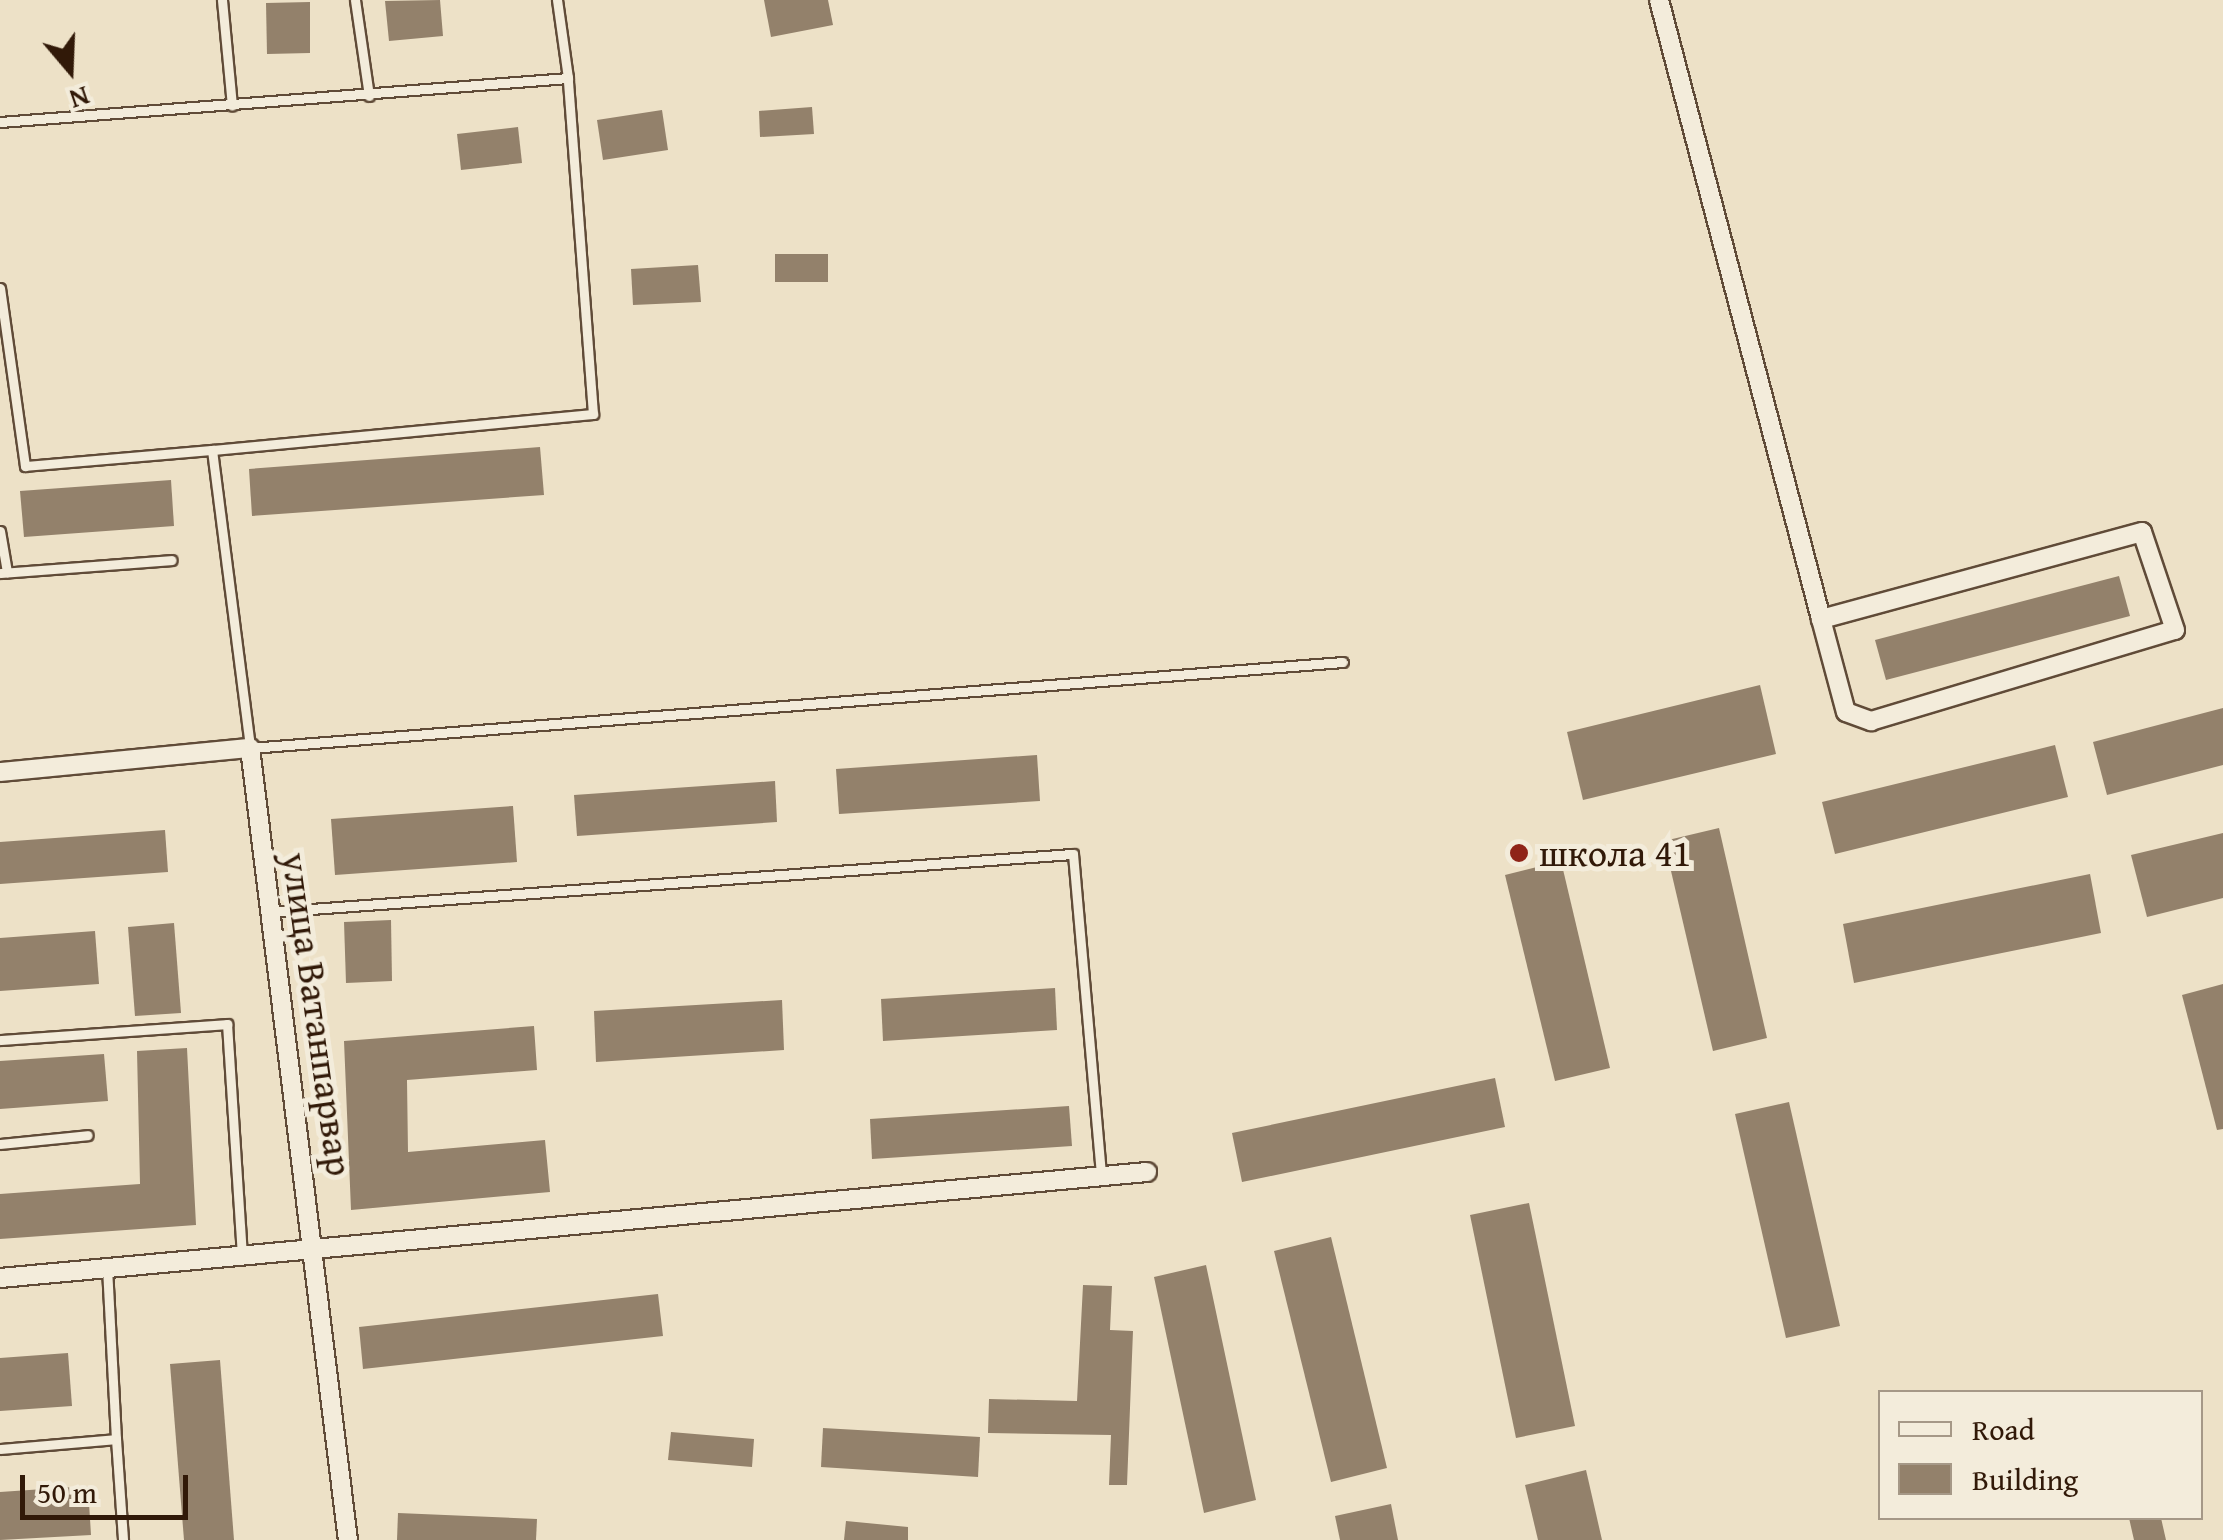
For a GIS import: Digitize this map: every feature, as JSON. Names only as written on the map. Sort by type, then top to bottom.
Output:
[{"type":"street","points":[[1659,0],[1821,619],[1846,712],[1871,721],[2175,630],[2142,532],[1821,619]]},
{"type":"street","points":[[0,772],[250,748]]},
{"type":"street","name":"улица Ватанпарвар","points":[[250,748],[269,912],[318,1250],[348,1540]]},
{"type":"street","points":[[0,1278],[1147,1172]]},
{"type":"lane","points":[[222,0],[232,106]]},
{"type":"lane","points":[[355,0],[369,96]]},
{"type":"lane","points":[[0,288],[25,466],[593,414],[568,78],[558,0]]},
{"type":"lane","points":[[0,122],[568,78]]},
{"type":"lane","points":[[212,450],[250,748],[1343,662]]},
{"type":"lane","points":[[0,531],[4,573],[172,560]]},
{"type":"lane","points":[[269,912],[1073,854],[1101,1176]]},
{"type":"lane","points":[[0,1040],[227,1024],[242,1255]]},
{"type":"lane","points":[[0,1144],[88,1135]]},
{"type":"lane","points":[[106,1268],[123,1540]]},
{"type":"lane","points":[[0,1449],[116,1439]]},
{"type":"building","points":[[440,0],[443,36],[389,41],[385,1]]},
{"type":"building","points":[[764,0],[828,0],[833,25],[771,37]]},
{"type":"building","points":[[310,2],[310,53],[267,54],[266,3]]},
{"type":"building","points":[[812,107],[814,134],[760,137],[759,111]]},
{"type":"building","points":[[662,110],[668,150],[603,160],[597,120]]},
{"type":"building","points":[[518,127],[522,163],[461,170],[457,134]]},
{"type":"building","points":[[775,254],[828,254],[828,282],[775,282]]},
{"type":"building","points":[[698,265],[701,302],[633,305],[631,269]]},
{"type":"building","points":[[540,447],[544,495],[252,516],[249,469]]},
{"type":"building","points":[[171,480],[174,526],[24,537],[20,491]]},
{"type":"building","points":[[2119,576],[2130,616],[1886,680],[1875,640]]},
{"type":"building","points":[[1760,685],[1776,754],[1583,800],[1567,732]]},
{"type":"building","points":[[2223,708],[2223,765],[2107,795],[2093,742]]},
{"type":"building","points":[[2055,745],[2068,797],[1835,854],[1822,802]]},
{"type":"building","points":[[1037,755],[1040,801],[839,814],[836,769]]},
{"type":"building","points":[[775,781],[777,822],[577,836],[574,795]]},
{"type":"building","points":[[513,806],[517,862],[335,875],[331,819]]},
{"type":"building","points":[[1719,828],[1767,1038],[1713,1051],[1664,841]]},
{"type":"building","points":[[165,830],[168,872],[0,884],[0,842]]},
{"type":"building","points":[[2223,833],[2223,898],[2147,917],[2131,855]]},
{"type":"building","points":[[1561,861],[1610,1068],[1555,1081],[1505,875]]},
{"type":"building","points":[[2090,874],[2101,933],[1854,983],[1843,924]]},
{"type":"building","points":[[391,920],[392,981],[346,983],[344,922]]},
{"type":"building","points":[[174,923],[181,1013],[135,1016],[128,927]]},
{"type":"building","points":[[95,931],[99,984],[0,991],[0,938]]},
{"type":"building","points":[[2223,984],[2223,1129],[2217,1130],[2182,995]]},
{"type":"building","points":[[1055,988],[1057,1030],[883,1041],[881,999]]},
{"type":"building","points":[[782,1000],[784,1050],[596,1062],[594,1011]]},
{"type":"building","points":[[534,1026],[537,1070],[407,1080],[408,1152],[545,1140],[550,1192],[351,1210],[344,1041]]},
{"type":"building","points":[[187,1048],[196,1225],[0,1239],[0,1194],[140,1184],[137,1051]]},
{"type":"building","points":[[104,1054],[108,1101],[0,1109],[0,1061]]},
{"type":"building","points":[[1495,1078],[1505,1127],[1242,1182],[1232,1133]]},
{"type":"building","points":[[1789,1102],[1840,1326],[1786,1338],[1735,1114]]},
{"type":"building","points":[[1069,1106],[1072,1146],[872,1159],[870,1119]]},
{"type":"building","points":[[1529,1203],[1575,1426],[1516,1438],[1470,1215]]},
{"type":"building","points":[[1331,1237],[1387,1468],[1331,1482],[1274,1251]]},
{"type":"building","points":[[1206,1265],[1256,1500],[1204,1513],[1154,1277]]},
{"type":"building","points":[[1083,1285],[1112,1286],[1110,1330],[1133,1331],[1127,1485],[1109,1485],[1111,1435],[988,1433],[989,1399],[1077,1401]]},
{"type":"building","points":[[658,1294],[663,1336],[363,1369],[359,1327]]},
{"type":"building","points":[[68,1353],[72,1406],[0,1411],[0,1358]]},
{"type":"building","points":[[220,1360],[234,1540],[184,1540],[170,1364]]},
{"type":"building","points":[[823,1428],[980,1437],[978,1477],[821,1467]]},
{"type":"building","points":[[671,1432],[754,1439],[752,1467],[668,1460]]},
{"type":"building","points":[[1586,1470],[1602,1540],[1538,1540],[1525,1485]]},
{"type":"building","points":[[88,1486],[91,1535],[0,1540],[0,1492]]},
{"type":"building","points":[[1391,1504],[1398,1540],[1340,1540],[1335,1516]]},
{"type":"building","points":[[398,1513],[537,1519],[536,1540],[397,1540]]},
{"type":"building","points":[[2129,1520],[2161,1520],[2166,1540],[2134,1540]]},
{"type":"building","points":[[846,1521],[908,1527],[908,1540],[844,1540]]},
{"type":"place","name":"школа 41","points":[[1519,853]]}]
